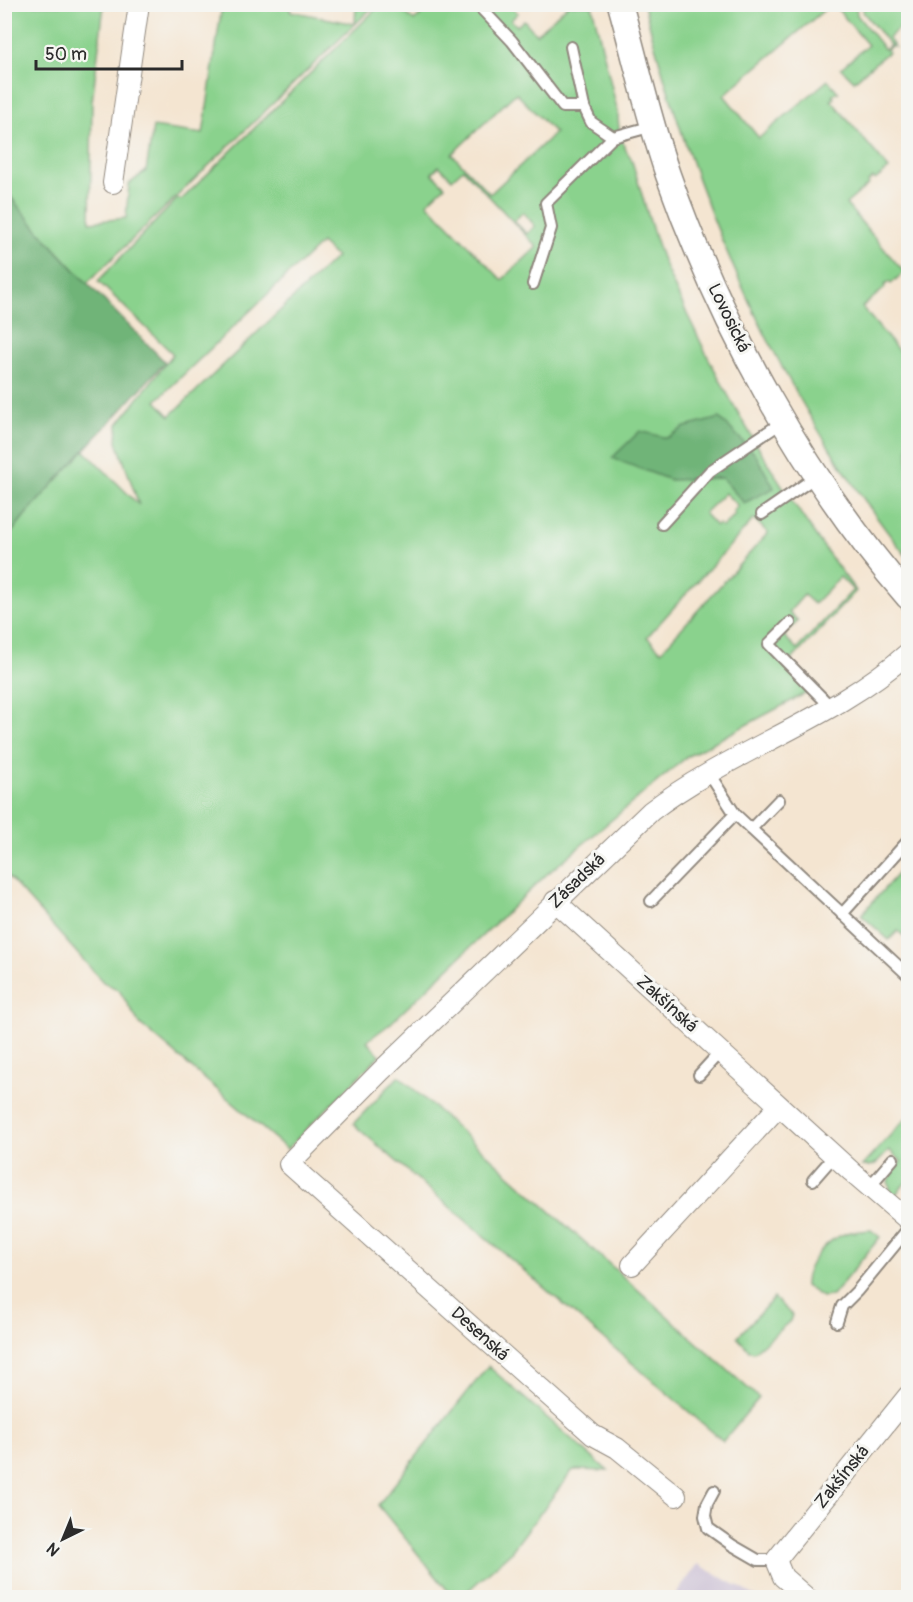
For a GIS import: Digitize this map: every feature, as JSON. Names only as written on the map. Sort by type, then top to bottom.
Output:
[{"type":"street","points":[[113,183],[139,4]]},
{"type":"street","name":"Lovosická","points":[[620,4],[668,176],[709,278],[744,349],[817,476],[860,537],[909,597]]},
{"type":"street","name":"Zásadská","points":[[289,1164],[555,901],[651,811],[679,789],[881,676],[909,653]]},
{"type":"street","name":"Zakšínská","points":[[555,901],[834,1156],[909,1220]]},
{"type":"street","points":[[632,1265],[779,1106]]},
{"type":"street","name":"Desenská","points":[[289,1164],[594,1435],[617,1448],[676,1496]]},
{"type":"street","name":"Zakšínská","points":[[776,1560],[909,1396]]},
{"type":"street","points":[[776,1560],[783,1578],[807,1598]]},
{"type":"lane","points":[[477,4],[512,41],[563,107],[584,107]]},
{"type":"lane","points":[[571,47],[584,107],[591,122],[613,137]]},
{"type":"lane","points":[[534,284],[551,228],[546,203],[613,137],[653,126]]},
{"type":"lane","points":[[662,524],[710,471],[784,421]]},
{"type":"lane","points":[[762,514],[817,476]]},
{"type":"lane","points":[[790,623],[769,644],[830,706]]},
{"type":"lane","points":[[708,772],[735,814],[909,975]]},
{"type":"lane","points":[[751,829],[779,800]]},
{"type":"lane","points":[[651,901],[735,814]]},
{"type":"lane","points":[[842,914],[909,841]]},
{"type":"lane","points":[[699,1075],[720,1052]]},
{"type":"lane","points":[[813,1180],[834,1156]]},
{"type":"lane","points":[[869,1187],[893,1159]]},
{"type":"lane","points":[[837,1322],[842,1306],[909,1229]]},
{"type":"lane","points":[[714,1491],[705,1516],[708,1528],[758,1560],[776,1560]]},
{"type":"shaded area","points":[[698,1564],[757,1597],[674,1597]]},
{"type":"green space","points":[[5,5],[104,5],[92,102],[90,222],[126,218],[129,184],[146,171],[153,127],[203,134],[222,5],[290,5],[290,11],[355,24],[356,5],[375,5],[87,283],[27,218],[5,189]]},
{"type":"green space","points":[[380,5],[397,5],[414,21],[431,5],[509,5],[518,13],[511,20],[517,26],[524,20],[536,34],[568,5],[592,5],[618,113],[621,137],[631,158],[664,263],[706,353],[744,424],[786,492],[856,591],[785,667],[810,691],[688,756],[546,875],[390,1024],[367,1041],[380,1055],[287,1149],[139,1023],[119,990],[103,982],[5,873],[4,541],[84,450],[139,505],[117,442],[118,424],[173,354],[98,281],[178,198],[181,200]],"holes":[[[516,93],[555,133],[490,194],[452,154]],[[439,166],[452,179],[463,169],[537,247],[502,280],[427,203],[445,186],[432,173]],[[523,212],[535,226],[527,234],[514,221]],[[321,243],[336,257],[170,416],[156,401]],[[725,493],[738,506],[733,511],[735,515],[722,527],[718,524],[716,526],[704,513]],[[754,519],[768,533],[661,651],[647,637]],[[840,577],[853,590],[797,649],[784,636],[798,621],[789,612],[804,595],[814,604]]]},
{"type":"green space","points":[[644,5],[830,5],[724,95],[759,138],[828,80],[839,93],[832,95],[834,98],[831,100],[889,169],[875,180],[873,178],[868,182],[869,184],[846,204],[904,272],[891,284],[889,282],[884,286],[885,288],[862,307],[908,362],[908,558],[860,495],[834,455],[772,348],[745,293],[698,181],[678,123]]},
{"type":"green space","points":[[834,5],[856,5],[857,15],[885,50],[890,45],[863,12],[863,5],[908,5],[908,20],[888,38],[895,47],[891,46],[888,52],[854,81],[841,68],[868,45]]},
{"type":"green space","points":[[4,189],[62,256],[165,362],[26,514],[5,541]]},
{"type":"green space","points":[[720,418],[755,454],[774,488],[744,503],[722,478],[670,480],[612,458],[640,431],[667,438],[685,427]]},
{"type":"green space","points":[[908,862],[908,940],[898,931],[889,940],[861,915]]},
{"type":"green space","points":[[399,1076],[759,1398],[723,1441],[353,1124]]},
{"type":"green space","points":[[906,1118],[908,1120],[908,1180],[894,1196],[888,1181],[901,1161],[889,1150],[874,1164],[862,1166]]},
{"type":"green space","points":[[871,1230],[880,1237],[832,1296],[822,1297],[805,1286],[812,1262],[831,1241],[847,1233]]},
{"type":"green space","points":[[774,1298],[792,1315],[790,1321],[754,1352],[750,1351],[737,1337]]},
{"type":"green space","points":[[488,1366],[608,1471],[573,1470],[510,1553],[461,1597],[453,1597],[378,1505]]}]
